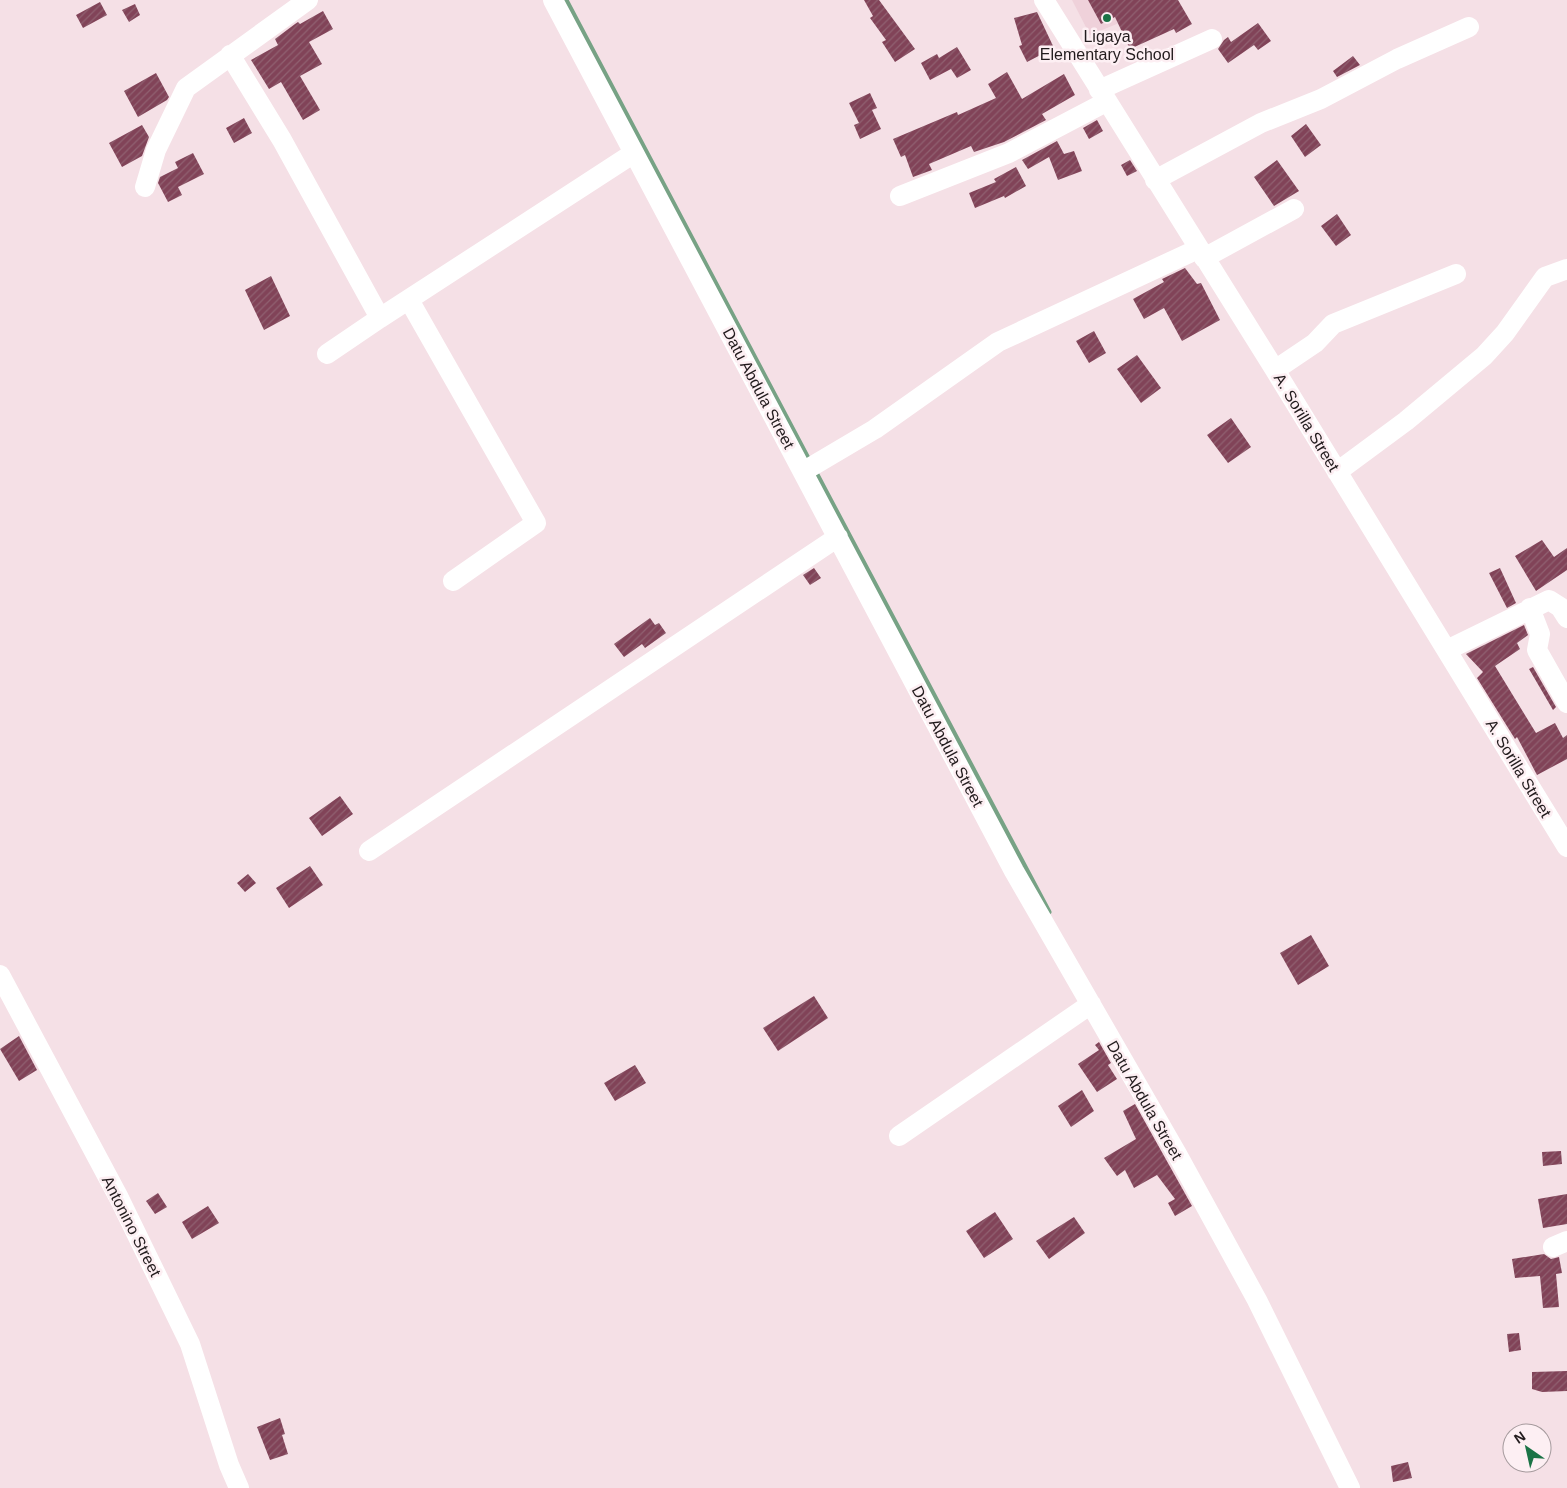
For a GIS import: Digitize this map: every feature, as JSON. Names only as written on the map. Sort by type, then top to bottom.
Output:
[{"type":"street","points":[[145,187],[156,150],[186,88],[308,0]]},
{"type":"street","name":"Datu Abdula Street","points":[[553,0],[804,471],[1014,871],[1257,1300],[1350,1488]]},
{"type":"street","name":"A. Sorilla Street","points":[[1044,0],[1275,370],[1567,847]]},
{"type":"street","points":[[1155,180],[1253,127],[1321,99],[1397,59],[1469,27]]},
{"type":"street","points":[[900,196],[996,159],[1103,96],[1212,39]]},
{"type":"street","points":[[230,55],[282,140],[380,318]]},
{"type":"street","points":[[327,354],[634,153]]},
{"type":"street","points":[[804,471],[875,429],[998,342],[1201,254],[1294,209]]},
{"type":"street","points":[[1337,472],[1406,421],[1484,356],[1505,333],[1545,277],[1567,269]]},
{"type":"street","points":[[1275,370],[1315,343],[1333,324],[1456,274]]},
{"type":"street","points":[[409,300],[536,523],[453,581]]},
{"type":"street","points":[[369,851],[838,537]]},
{"type":"street","points":[[1447,650],[1549,600],[1560,607],[1567,618]]},
{"type":"street","points":[[1530,608],[1540,634],[1537,650],[1567,702]]},
{"type":"street","name":"Antonino Street","points":[[0,975],[119,1198],[190,1344],[229,1465],[239,1488]]},
{"type":"street","points":[[900,1136],[1091,1004]]},
{"type":"shaded area","name":"Ligaya Elementary School","points":[[1072,0],[1175,0],[1090,35]]},
{"type":"building","points":[[864,0],[879,0],[915,49],[895,62],[882,42],[886,40],[870,18],[873,16]]},
{"type":"building","points":[[1088,0],[1178,0],[1192,24],[1176,33],[1174,29],[1130,49],[1115,17],[1101,24]]},
{"type":"building","points":[[100,2],[107,15],[83,28],[76,15]]},
{"type":"building","points":[[135,4],[140,15],[129,22],[122,10]]},
{"type":"building","points":[[323,11],[333,29],[309,42],[322,64],[300,76],[320,110],[303,120],[281,82],[269,89],[251,60],[278,45],[275,39],[295,24],[298,22],[300,24]]},
{"type":"building","points":[[1037,12],[1054,48],[1027,62],[1019,46],[1022,45],[1014,18]]},
{"type":"building","points":[[1258,23],[1271,41],[1258,50],[1254,45],[1228,63],[1218,49],[1224,40],[1228,37],[1231,42]]},
{"type":"building","points":[[957,47],[971,70],[957,78],[951,69],[930,80],[921,63],[937,54],[939,58]]},
{"type":"building","points":[[1353,56],[1360,65],[1337,77],[1333,71]]},
{"type":"building","points":[[1007,72],[1022,99],[1064,74],[1075,95],[1042,114],[1046,120],[1004,142],[974,152],[971,146],[929,164],[932,170],[913,177],[905,155],[901,157],[893,139],[957,112],[958,115],[996,98],[988,84]]},
{"type":"building","points":[[156,73],[169,97],[138,117],[124,91]]},
{"type":"building","points":[[870,93],[877,108],[872,110],[881,129],[860,139],[854,125],[859,123],[849,103]]},
{"type":"building","points":[[244,118],[252,133],[234,143],[226,128]]},
{"type":"building","points":[[1097,120],[1103,131],[1089,139],[1083,128]]},
{"type":"building","points":[[1306,124],[1321,145],[1305,157],[1291,136]]},
{"type":"building","points":[[142,125],[149,137],[142,156],[122,167],[109,143]]},
{"type":"building","points":[[1057,141],[1064,154],[1074,151],[1082,171],[1058,180],[1049,157],[1028,169],[1022,160]]},
{"type":"building","points":[[193,153],[204,174],[178,187],[182,195],[168,202],[158,183],[160,177],[178,168],[175,162]]},
{"type":"building","points":[[1130,160],[1137,171],[1127,176],[1121,165]]},
{"type":"building","points":[[1277,160],[1299,191],[1274,206],[1254,177]]},
{"type":"building","points":[[1016,167],[1026,186],[1005,198],[1004,196],[975,208],[969,193],[996,182],[994,179]]},
{"type":"building","points":[[1337,214],[1351,235],[1336,246],[1321,226]]},
{"type":"building","points":[[1185,268],[1197,284],[1201,283],[1220,320],[1182,341],[1164,308],[1144,319],[1133,299],[1164,282],[1162,279]]},
{"type":"building","points":[[271,276],[290,316],[264,330],[245,290]]},
{"type":"building","points":[[1094,331],[1106,353],[1089,363],[1076,341]]},
{"type":"building","points":[[1137,355],[1161,388],[1141,403],[1117,369]]},
{"type":"building","points":[[1231,418],[1251,447],[1228,463],[1207,435]]},
{"type":"building","points":[[1542,540],[1554,557],[1567,548],[1567,570],[1536,591],[1515,556]]},
{"type":"building","points":[[814,568],[821,578],[810,585],[803,575]]},
{"type":"building","points":[[1500,568],[1516,603],[1507,608],[1489,573]]},
{"type":"building","points":[[650,618],[655,625],[659,623],[666,633],[645,648],[642,644],[624,657],[614,644]]},
{"type":"building","points":[[1524,625],[1528,635],[1517,643],[1520,649],[1495,666],[1536,733],[1555,723],[1563,738],[1567,735],[1567,759],[1537,775],[1517,737],[1515,739],[1477,678],[1483,672],[1466,654]]},
{"type":"building","points":[[1533,667],[1556,707],[1553,710],[1529,669]]},
{"type":"building","points":[[340,796],[353,814],[322,836],[309,818]]},
{"type":"building","points":[[310,866],[323,885],[289,908],[276,888]]},
{"type":"building","points":[[248,874],[256,883],[245,892],[237,883]]},
{"type":"building","points":[[1311,935],[1329,966],[1298,985],[1280,953]]},
{"type":"building","points":[[814,996],[828,1018],[778,1051],[763,1028]]},
{"type":"building","points":[[19,1036],[37,1070],[19,1081],[0,1049]]},
{"type":"building","points":[[1099,1042],[1111,1063],[1108,1065],[1117,1079],[1097,1092],[1078,1064],[1099,1050],[1095,1045]]},
{"type":"building","points":[[635,1065],[646,1083],[615,1101],[604,1083]]},
{"type":"building","points":[[1082,1090],[1094,1111],[1071,1127],[1058,1106]]},
{"type":"building","points":[[1135,1104],[1192,1206],[1175,1216],[1168,1203],[1175,1199],[1157,1175],[1134,1188],[1125,1170],[1117,1176],[1104,1158],[1136,1139],[1123,1111]]},
{"type":"building","points":[[1561,1151],[1562,1164],[1543,1166],[1542,1152]]},
{"type":"building","points":[[158,1193],[167,1207],[155,1214],[146,1201]]},
{"type":"building","points":[[1567,1194],[1567,1224],[1543,1228],[1538,1199]]},
{"type":"building","points":[[208,1206],[219,1223],[192,1239],[182,1222]]},
{"type":"building","points":[[995,1212],[1013,1239],[984,1258],[966,1231]]},
{"type":"building","points":[[1074,1217],[1085,1233],[1049,1259],[1036,1241]]},
{"type":"building","points":[[1544,1254],[1551,1259],[1559,1257],[1562,1273],[1556,1274],[1559,1307],[1543,1308],[1540,1276],[1515,1278],[1512,1259]]},
{"type":"building","points":[[1519,1333],[1521,1350],[1509,1352],[1507,1334]]},
{"type":"building","points":[[1567,1371],[1567,1391],[1542,1392],[1532,1389],[1532,1372]]},
{"type":"building","points":[[280,1418],[285,1434],[282,1435],[288,1454],[270,1460],[257,1427]]},
{"type":"building","points":[[1408,1462],[1412,1478],[1393,1482],[1391,1466]]},
{"type":"waterway","points":[[566,0],[810,462]]},
{"type":"waterway","points":[[814,469],[1049,912]]},
{"type":"place","name":"Ligaya Elementary School","points":[[1107,18]]}]
